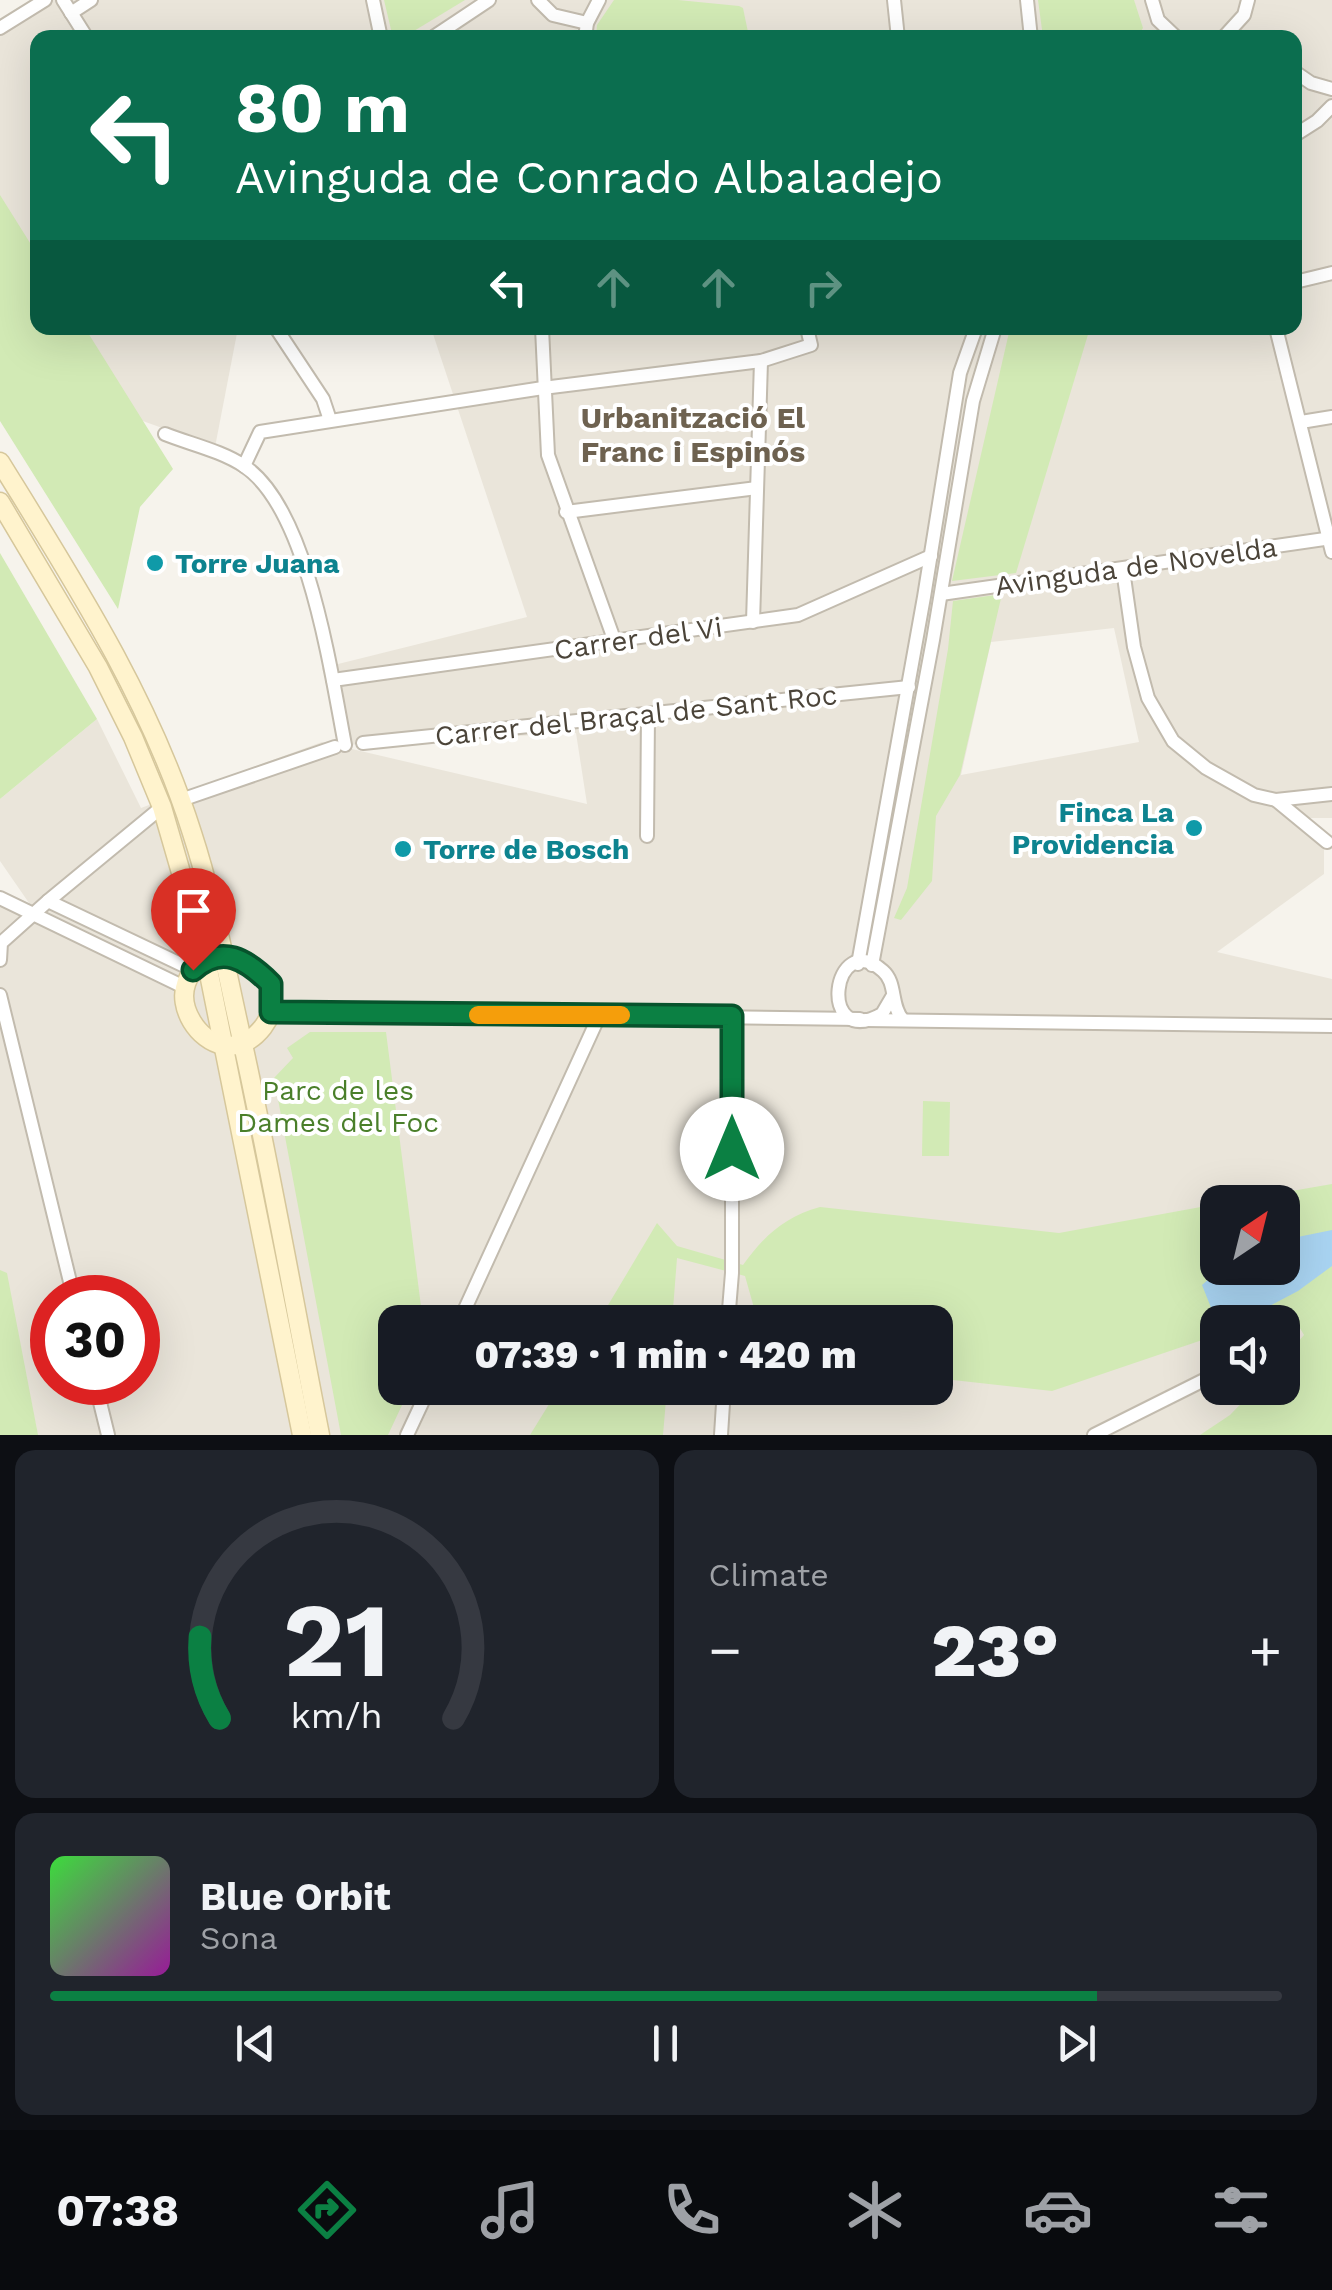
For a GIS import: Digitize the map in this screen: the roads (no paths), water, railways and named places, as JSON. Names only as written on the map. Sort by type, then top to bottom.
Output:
[{"type":"main road","points":[[0,462],[105,636],[150,725],[192,833],[202,968],[188,1018],[201,1034],[233,1045],[262,1028],[271,1012],[271,984],[242,960],[202,968]]},
{"type":"main road","points":[[0,502],[98,667],[162,807],[202,968],[233,1045],[320,1435]]},
{"type":"main road","points":[[233,1045],[302,1435]]},
{"type":"street","points":[[0,28],[45,0]]},
{"type":"street","points":[[63,0],[82,30]]},
{"type":"street","points":[[72,13],[91,0]]},
{"type":"street","points":[[373,0],[379,30]]},
{"type":"street","points":[[444,30],[489,0]]},
{"type":"street","points":[[535,2],[553,16],[586,30],[599,0]]},
{"type":"street","points":[[894,0],[897,30]]},
{"type":"street","points":[[1027,0],[1030,30]]},
{"type":"street","points":[[1152,0],[1164,30]]},
{"type":"street","points":[[1236,30],[1248,0]]},
{"type":"street","points":[[1302,77],[1332,90]]},
{"type":"street","points":[[1302,130],[1332,106]]},
{"type":"street","points":[[1302,280],[1332,272]]},
{"type":"street","points":[[281,335],[323,400],[330,420]]},
{"type":"street","points":[[542,335],[548,455],[615,642]]},
{"type":"street","points":[[244,466],[260,432],[543,388],[761,361],[811,346],[809,335]]},
{"type":"street","points":[[865,964],[960,373],[974,335]]},
{"type":"street","points":[[865,964],[941,594],[973,401],[993,335]]},
{"type":"street","points":[[1278,335],[1331,543]]},
{"type":"street","points":[[753,622],[761,361]]},
{"type":"street","points":[[1301,422],[1332,417]]},
{"type":"street","points":[[165,434],[244,466],[274,494],[309,576],[332,680],[340,746],[180,800]]},
{"type":"street","points":[[566,512],[757,488]]},
{"type":"street","name":"Avinguda de Novelda","points":[[941,594],[1331,543]]},
{"type":"street","name":"Carrer del Vi","points":[[332,680],[798,615],[931,556]]},
{"type":"street","points":[[1123,570],[1134,647],[1148,698],[1173,740],[1206,768],[1254,795],[1276,800],[1332,794]]},
{"type":"street","name":"Carrer del Braçal de Sant Roc","points":[[363,743],[908,687]]},
{"type":"street","points":[[647,836],[648,714]]},
{"type":"street","points":[[1276,800],[1327,842]]},
{"type":"street","points":[[0,960],[1,943],[162,807]]},
{"type":"street","points":[[0,898],[32,915],[202,968]]},
{"type":"street","points":[[48,901],[202,968]]},
{"type":"street","points":[[825,1018],[838,1000],[838,980],[846,970],[865,964],[889,979],[896,1012],[903,1020]]},
{"type":"street","points":[[0,994],[68,1275]]},
{"type":"street","points":[[838,1000],[844,1012],[862,1019],[882,1014],[892,997]]},
{"type":"street","points":[[271,1012],[1332,1026]]},
{"type":"street","points":[[467,1305],[600,1014]]},
{"type":"street","points":[[729,1305],[732,1016]]},
{"type":"street","points":[[1094,1435],[1200,1382]]},
{"type":"street","points":[[101,1405],[108,1435]]},
{"type":"street","points":[[408,1435],[421,1405]]},
{"type":"street","points":[[720,1435],[723,1405]]},
{"type":"water","points":[[1332,1230],[1332,1266],[1271,1305],[1210,1305],[1202,1285],[1300,1285],[1300,1237]]},
{"type":"place","name":"Torre Juana","points":[[155,563]]},
{"type":"place","name":"Finca La Providencia","points":[[1194,828]]},
{"type":"place","name":"Torre de Bosch","points":[[403,849]]},
{"type":"district","name":"Urbanització El Franc i Espinós","points":[[693,435]]},
{"type":"park label","name":"Parc de les Dames del Foc","points":[[338,1106]]}]
